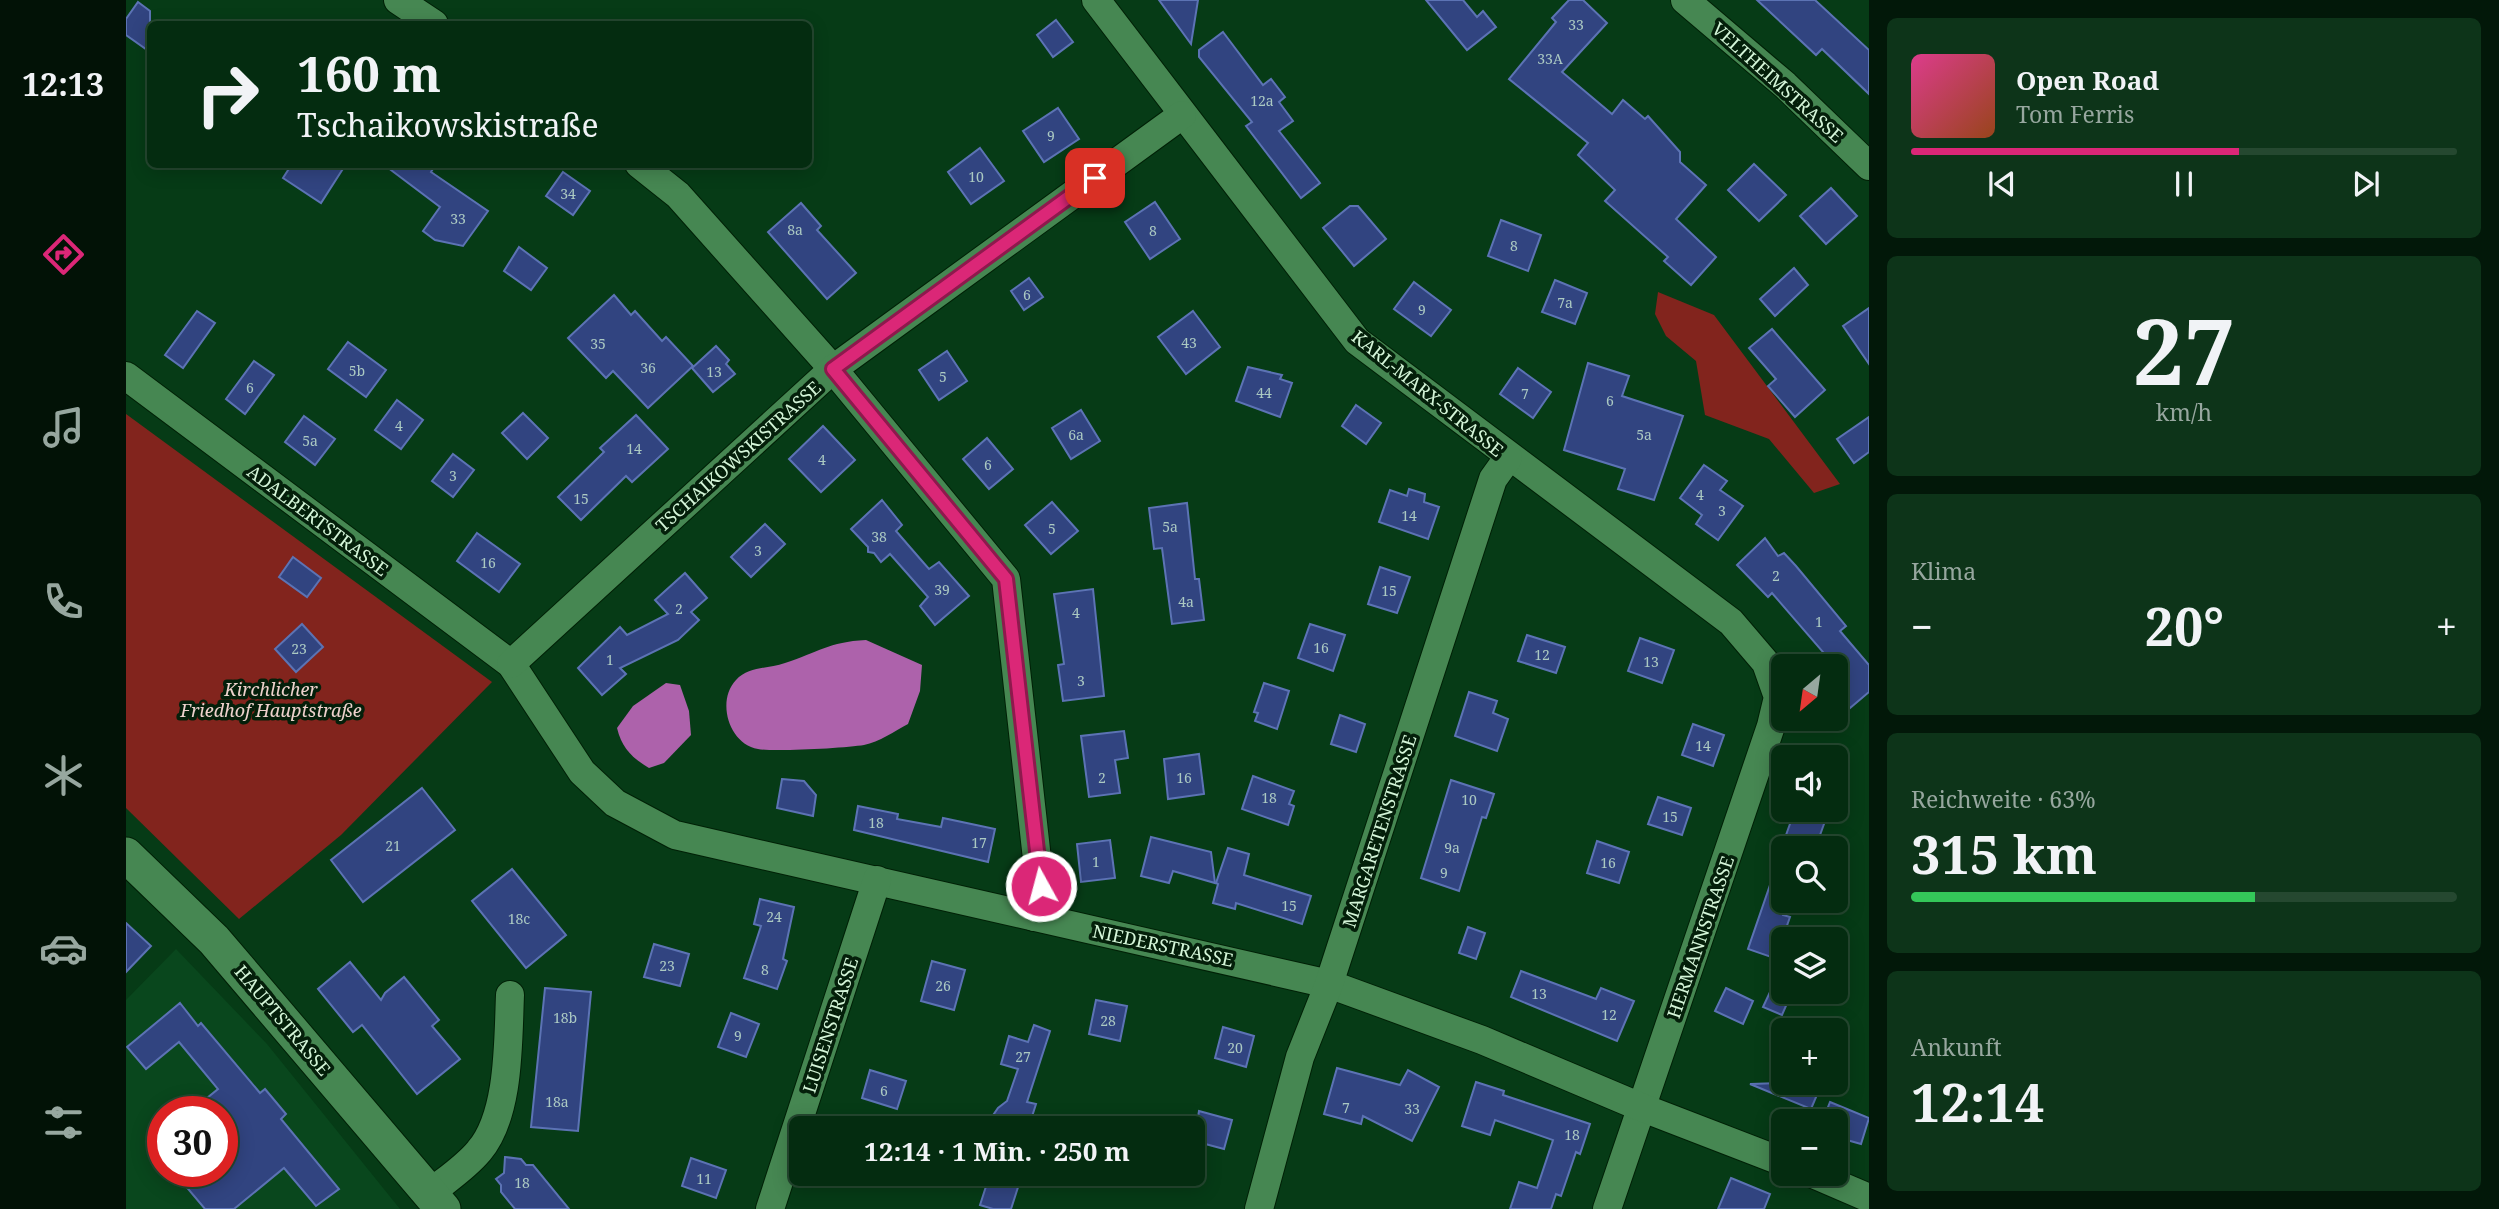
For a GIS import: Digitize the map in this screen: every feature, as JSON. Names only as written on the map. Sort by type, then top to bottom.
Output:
[{"type":"street","points":[[398,0],[430,21]]},
{"type":"street","name":"KARL-MARX-STRASSE","points":[[1096,0],[1357,341],[1508,458],[1664,569],[1731,622],[1766,663]]},
{"type":"street","name":"VELTHEIMSTRASSE","points":[[1685,0],[1785,85],[1869,166]]},
{"type":"street","name":"TSCHAIKOWSKISTRASSE","points":[[511,664],[833,369],[1182,115]]},
{"type":"street","points":[[644,168],[678,195],[833,369],[1006,579],[1041,886],[1034,917]]},
{"type":"street","name":"ADALBERTSTRASSE","points":[[126,376],[511,664]]},
{"type":"street","name":"MARGARETENSTRASSE","points":[[1259,1209],[1300,1057],[1329,984],[1493,479],[1508,458]]},
{"type":"street","name":"HERMANNSTRASSE","points":[[1607,1209],[1771,726],[1777,697],[1766,663]]},
{"type":"street","name":"NIEDERSTRASSE","points":[[511,664],[582,772],[615,803],[644,821],[675,835],[1329,984],[1482,1041],[1771,1157]]},
{"type":"street","name":"HAUPTSTRASSE","points":[[126,855],[214,940],[437,1201],[493,1133],[500,1102],[510,995]]},
{"type":"street","name":"LUISENSTRASSE","points":[[770,1209],[877,880]]},
{"type":"street","points":[[1841,1186],[1869,1198]]},
{"type":"shaded area","points":[[866,640],[922,665],[920,691],[908,724],[864,745],[810,749],[758,749],[748,745],[733,731],[727,699],[730,689],[741,675],[785,663],[833,645]]},
{"type":"shaded area","points":[[666,683],[680,685],[689,711],[691,735],[664,763],[649,768],[628,751],[617,728],[633,706]]},
{"type":"shaded area","points":[[176,949],[267,1044],[400,1209],[126,1209],[126,1000]]},
{"type":"green space","points":[[1658,292],[1714,315],[1840,484],[1814,493],[1769,439],[1705,415],[1696,361],[1666,336],[1655,314]]},
{"type":"green space","name":"Kirchlicher Friedhof Hauptstraße","points":[[126,414],[492,682],[341,835],[239,919],[126,808]]},
{"type":"building","points":[[1159,0],[1198,0],[1191,44]]},
{"type":"building","points":[[1426,0],[1463,0],[1477,17],[1483,11],[1496,27],[1467,50]]},
{"type":"building","points":[[1569,0],[1583,0],[1607,23],[1562,72],[1612,114],[1623,100],[1645,119],[1648,116],[1680,152],[1680,162],[1706,185],[1676,219],[1716,257],[1691,285],[1664,261],[1668,257],[1605,201],[1615,190],[1578,155],[1588,143],[1509,79],[1556,22],[1552,18]]},
{"type":"building","points":[[1757,0],[1815,0],[1869,50],[1869,94],[1822,49],[1816,55]]},
{"type":"building","points":[[138,2],[150,11],[150,21],[147,21],[147,50],[126,35],[126,19]]},
{"type":"building","points":[[1056,20],[1073,42],[1053,57],[1037,35]]},
{"type":"building","points":[[1223,32],[1263,85],[1271,79],[1285,97],[1279,102],[1293,121],[1279,131],[1320,183],[1301,198],[1246,126],[1252,122],[1199,57],[1199,50]]},
{"type":"building","points":[[1058,108],[1079,139],[1044,162],[1023,131]]},
{"type":"building","points":[[980,148],[1004,181],[971,204],[948,172]]},
{"type":"building","points":[[1754,164],[1786,195],[1759,221],[1728,190]]},
{"type":"building","points":[[289,168],[343,168],[321,203],[283,178]]},
{"type":"building","points":[[388,168],[434,168],[431,172],[488,211],[463,246],[435,240],[423,231],[440,207]]},
{"type":"building","points":[[563,172],[590,191],[573,215],[546,196]]},
{"type":"building","points":[[1831,188],[1857,216],[1826,244],[1800,216]]},
{"type":"building","points":[[1155,202],[1180,239],[1150,259],[1125,222]]},
{"type":"building","points":[[801,203],[821,226],[817,230],[856,273],[827,299],[768,232]]},
{"type":"building","points":[[1350,206],[1358,206],[1386,239],[1354,266],[1323,228]]},
{"type":"building","points":[[1501,220],[1541,235],[1528,271],[1488,256]]},
{"type":"building","points":[[519,247],[547,268],[531,290],[504,271]]},
{"type":"building","points":[[1794,268],[1808,285],[1775,316],[1760,299]]},
{"type":"building","points":[[1029,278],[1043,297],[1024,310],[1011,291]]},
{"type":"building","points":[[1555,280],[1587,293],[1575,324],[1542,312]]},
{"type":"building","points":[[1414,282],[1451,310],[1431,336],[1394,309]]},
{"type":"building","points":[[614,295],[631,315],[635,311],[662,341],[666,337],[693,366],[648,408],[613,371],[606,378],[568,338]]},
{"type":"building","points":[[1869,308],[1869,364],[1843,326]]},
{"type":"building","points":[[197,311],[215,323],[183,368],[165,355]]},
{"type":"building","points":[[1193,311],[1220,347],[1186,374],[1158,337]]},
{"type":"building","points":[[1772,329],[1825,390],[1795,417],[1768,386],[1776,379],[1749,348]]},
{"type":"building","points":[[348,342],[386,370],[366,397],[328,369]]},
{"type":"building","points":[[716,346],[729,360],[726,364],[735,374],[713,392],[692,368]]},
{"type":"building","points":[[947,351],[967,381],[939,400],[919,370]]},
{"type":"building","points":[[254,361],[274,375],[245,414],[226,399]]},
{"type":"building","points":[[1588,363],[1629,376],[1622,396],[1683,416],[1654,500],[1618,489],[1625,469],[1564,450]]},
{"type":"building","points":[[1248,367],[1282,375],[1280,379],[1292,383],[1280,417],[1236,401]]},
{"type":"building","points":[[1518,368],[1551,392],[1533,418],[1500,394]]},
{"type":"building","points":[[397,400],[423,420],[401,449],[375,430]]},
{"type":"building","points":[[1356,405],[1381,423],[1366,444],[1342,426]]},
{"type":"building","points":[[1081,410],[1100,441],[1071,459],[1052,428]]},
{"type":"building","points":[[523,413],[548,438],[527,459],[502,433]]},
{"type":"building","points":[[636,415],[668,449],[632,482],[626,476],[581,520],[558,497],[604,452],[600,448]]},
{"type":"building","points":[[304,416],[335,439],[315,465],[285,442]]},
{"type":"building","points":[[1869,417],[1869,452],[1854,463],[1837,439]]},
{"type":"building","points":[[823,426],[855,460],[821,492],[789,459]]},
{"type":"building","points":[[987,438],[1013,469],[989,489],[963,459]]},
{"type":"building","points":[[453,454],[474,470],[453,497],[432,481]]},
{"type":"building","points":[[1704,465],[1727,481],[1720,490],[1743,506],[1718,540],[1696,524],[1702,515],[1680,498]]},
{"type":"building","points":[[1409,489],[1425,494],[1424,502],[1439,507],[1428,539],[1379,522],[1390,490],[1407,496]]},
{"type":"building","points":[[882,500],[902,525],[896,531],[929,569],[939,562],[969,596],[935,625],[920,606],[928,597],[890,554],[881,562],[874,553],[868,552],[868,547],[851,529]]},
{"type":"building","points":[[1052,502],[1078,531],[1051,554],[1025,525]]},
{"type":"building","points":[[1187,503],[1195,579],[1199,579],[1204,620],[1172,624],[1162,548],[1154,549],[1149,508]]},
{"type":"building","points":[[765,524],[785,544],[751,577],[731,557]]},
{"type":"building","points":[[477,533],[520,564],[499,592],[457,561]]},
{"type":"building","points":[[1765,538],[1778,556],[1784,553],[1846,626],[1840,631],[1869,665],[1869,692],[1850,708],[1848,654],[1825,654],[1772,593],[1768,597],[1737,565]]},
{"type":"building","points":[[293,557],[321,578],[307,597],[279,577]]},
{"type":"building","points":[[1380,567],[1410,577],[1397,613],[1368,604]]},
{"type":"building","points":[[685,573],[707,598],[691,612],[699,620],[678,640],[620,668],[626,674],[602,695],[578,668],[620,627],[627,635],[668,614],[655,600]]},
{"type":"building","points":[[1093,589],[1104,696],[1063,701],[1058,665],[1064,664],[1054,594]]},
{"type":"building","points":[[302,624],[323,647],[296,672],[275,649]]},
{"type":"building","points":[[1310,624],[1345,635],[1333,671],[1298,658]]},
{"type":"building","points":[[1527,635],[1565,647],[1556,673],[1518,661]]},
{"type":"building","points":[[1640,638],[1674,650],[1662,683],[1628,671]]},
{"type":"building","points":[[1264,683],[1289,691],[1277,729],[1255,721],[1258,713],[1254,712]]},
{"type":"building","points":[[1469,692],[1497,701],[1493,713],[1508,719],[1497,751],[1455,736]]},
{"type":"building","points":[[1340,715],[1365,724],[1356,752],[1331,744]]},
{"type":"building","points":[[1693,724],[1724,735],[1713,766],[1682,755]]},
{"type":"building","points":[[1124,731],[1128,758],[1115,760],[1120,793],[1089,797],[1081,736]]},
{"type":"building","points":[[1199,754],[1204,794],[1168,799],[1164,759]]},
{"type":"building","points":[[1253,776],[1294,791],[1289,804],[1294,806],[1288,825],[1242,809]]},
{"type":"building","points":[[782,779],[804,781],[816,795],[813,816],[777,808]]},
{"type":"building","points":[[1451,780],[1494,794],[1486,818],[1482,817],[1459,891],[1421,878]]},
{"type":"building","points":[[422,788],[455,830],[363,902],[331,860]]},
{"type":"building","points":[[1658,797],[1691,808],[1682,835],[1648,824]]},
{"type":"building","points":[[858,806],[898,814],[897,819],[941,827],[943,818],[995,829],[988,862],[854,830]]},
{"type":"building","points":[[1791,822],[1825,822],[1820,836],[1786,836]]},
{"type":"building","points":[[1151,837],[1211,852],[1215,883],[1173,871],[1169,883],[1141,876]]},
{"type":"building","points":[[1110,840],[1115,878],[1081,882],[1077,844]]},
{"type":"building","points":[[1597,841],[1629,852],[1619,883],[1587,873]]},
{"type":"building","points":[[1228,848],[1249,854],[1244,875],[1311,896],[1302,924],[1236,903],[1235,909],[1213,903],[1218,884],[1216,883]]},
{"type":"building","points":[[512,869],[566,935],[526,968],[472,901]]},
{"type":"building","points":[[1771,882],[1771,913],[1783,913],[1790,917],[1786,927],[1771,927],[1771,957],[1748,949]]},
{"type":"building","points":[[760,899],[794,907],[783,959],[787,961],[777,989],[744,978],[761,926],[754,924]]},
{"type":"building","points":[[126,923],[151,946],[126,972]]},
{"type":"building","points":[[1468,927],[1485,933],[1476,959],[1459,953]]},
{"type":"building","points":[[654,944],[689,954],[680,986],[644,977]]},
{"type":"building","points":[[932,961],[965,970],[954,1010],[921,1001]]},
{"type":"building","points":[[350,962],[381,1000],[385,993],[404,977],[439,1020],[432,1026],[460,1059],[417,1094],[362,1025],[353,1032],[318,989]]},
{"type":"building","points":[[1521,971],[1596,999],[1601,988],[1634,1001],[1617,1041],[1511,997]]},
{"type":"building","points":[[545,988],[591,992],[578,1131],[531,1127]]},
{"type":"building","points":[[1726,988],[1753,1001],[1743,1024],[1715,1011]]},
{"type":"building","points":[[1770,992],[1771,1004],[1787,1004],[1782,1015],[1763,1007]]},
{"type":"building","points":[[1096,1000],[1127,1006],[1120,1041],[1089,1034]]},
{"type":"building","points":[[180,1003],[198,1026],[201,1023],[260,1093],[265,1089],[286,1114],[281,1119],[339,1189],[316,1206],[284,1168],[234,1209],[205,1209],[186,1187],[238,1187],[238,1096],[209,1096],[218,1089],[179,1042],[146,1069],[127,1047]]},
{"type":"building","points":[[731,1013],[759,1024],[746,1057],[718,1047]]},
{"type":"building","points":[[1034,1025],[1050,1031],[1027,1102],[1036,1104],[1032,1116],[992,1116],[1007,1101],[1018,1069],[1001,1064],[1009,1036],[1028,1042]]},
{"type":"building","points":[[1223,1027],[1254,1036],[1246,1067],[1215,1058]]},
{"type":"building","points":[[1337,1068],[1400,1085],[1408,1070],[1439,1087],[1412,1141],[1363,1116],[1361,1124],[1324,1114]]},
{"type":"building","points":[[870,1070],[906,1081],[897,1109],[862,1098]]},
{"type":"building","points":[[1476,1082],[1504,1091],[1503,1095],[1590,1124],[1580,1154],[1576,1152],[1561,1196],[1556,1194],[1551,1209],[1510,1209],[1519,1182],[1537,1188],[1553,1140],[1495,1120],[1490,1135],[1462,1126]]},
{"type":"building","points":[[1771,1083],[1771,1093],[1750,1084]]},
{"type":"building","points":[[1777,1095],[1817,1095],[1811,1109]]},
{"type":"building","points":[[1830,1102],[1847,1109],[1827,1109]]},
{"type":"building","points":[[1848,1109],[1869,1118],[1861,1144],[1848,1140]]},
{"type":"building","points":[[1199,1111],[1232,1120],[1224,1149],[1205,1144],[1205,1116],[1198,1116]]},
{"type":"building","points":[[505,1157],[521,1159],[526,1165],[533,1165],[569,1209],[515,1209],[501,1192],[501,1185],[496,1179],[504,1173]]},
{"type":"building","points":[[691,1158],[726,1170],[716,1198],[682,1186]]},
{"type":"building","points":[[1731,1178],[1770,1194],[1764,1209],[1718,1209]]},
{"type":"building","points":[[986,1186],[1018,1186],[1011,1209],[993,1209],[980,1205]]},
{"type":"route","points":[[1041,886],[1006,579],[833,369],[1095,178]]}]
